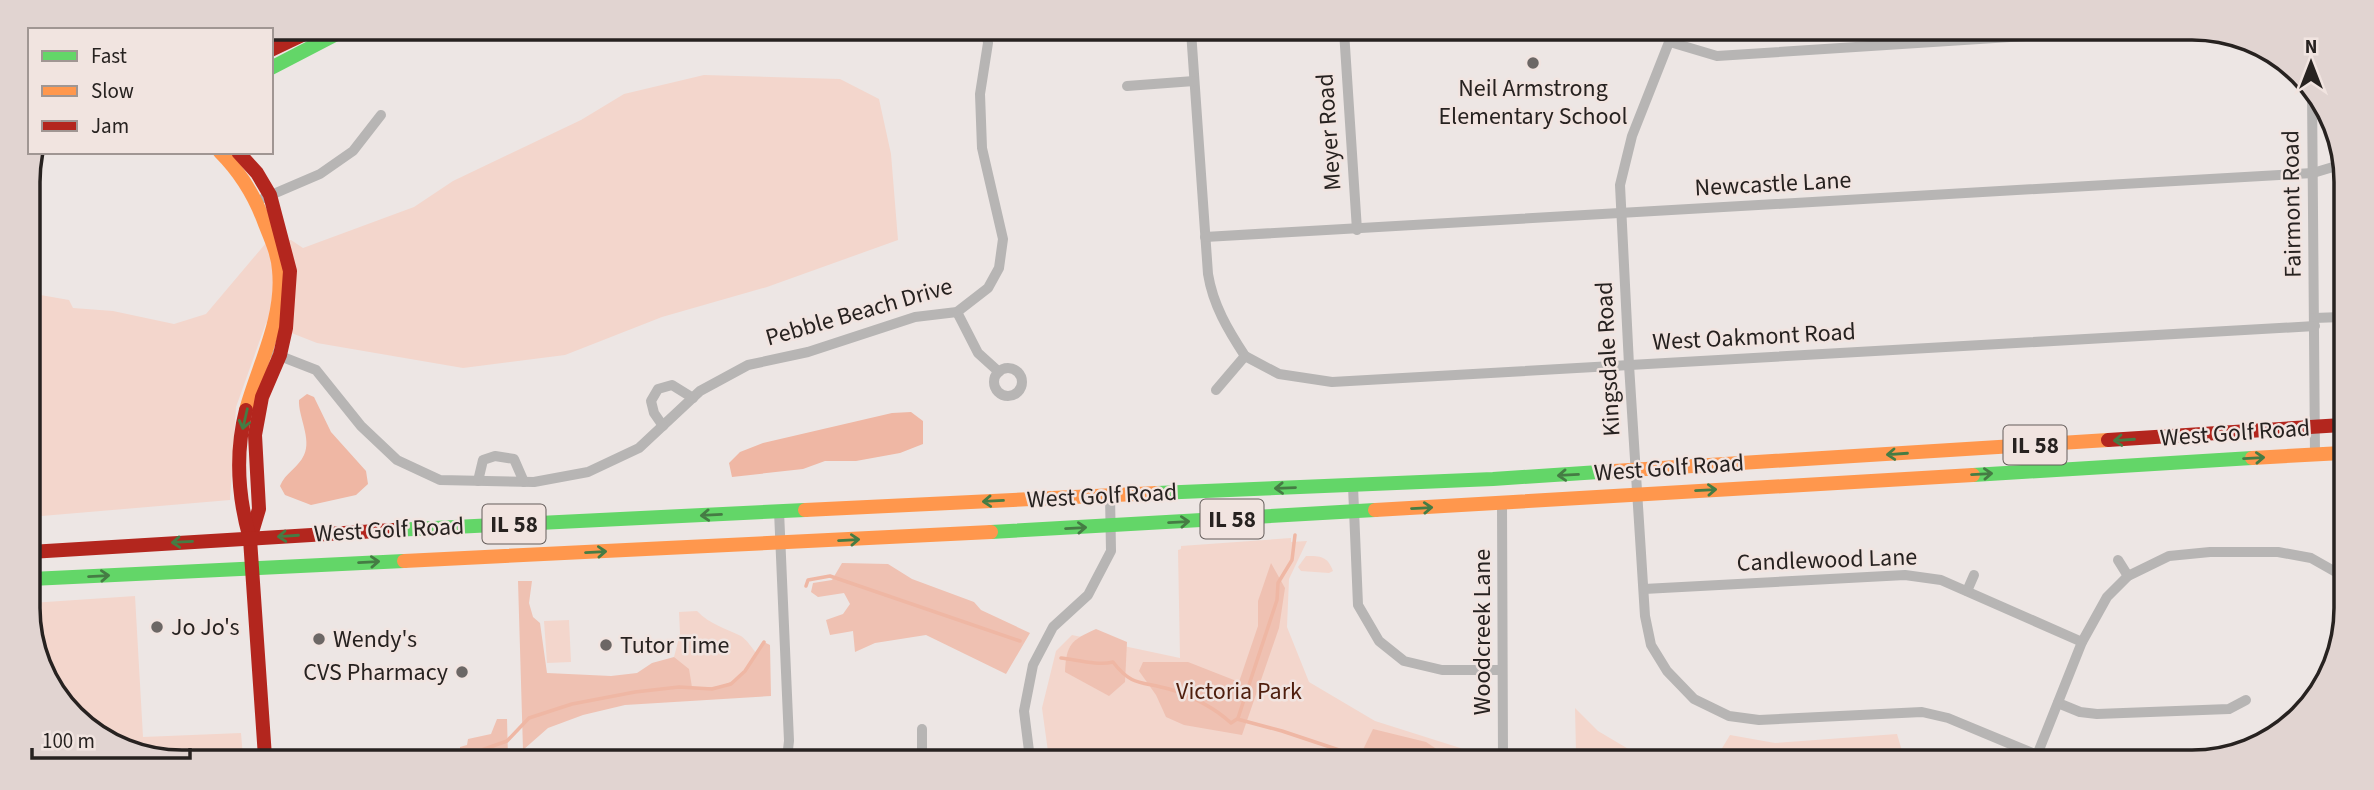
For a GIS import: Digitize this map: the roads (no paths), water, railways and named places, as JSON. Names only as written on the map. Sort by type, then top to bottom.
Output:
[{"type":"main road","points":[[278,47],[304,40]]},
{"type":"main road","points":[[222,154],[264,198],[290,271],[286,328],[280,355],[262,397],[255,435],[259,509],[250,539]]},
{"type":"main road","points":[[240,154],[257,173],[278,256],[280,280],[275,317],[253,382],[240,440],[242,509],[250,539],[265,750]]},
{"type":"main road","name":"West Golf Road","points":[[40,551],[409,529],[1636,471],[2334,426]]},
{"type":"main road","name":"West Golf Road","points":[[40,579],[780,544],[2334,454]]},
{"type":"street","name":"Pebble Beach Drive","points":[[265,351],[316,370],[361,426],[397,460],[440,480],[524,482],[588,472],[639,448],[700,391],[748,365],[808,352],[915,317],[957,312],[988,288],[999,268],[1003,239],[982,148],[980,94],[988,40]]},
{"type":"street","points":[[1192,40],[1208,274],[1225,326],[1245,356],[1216,390]]},
{"type":"street","name":"Meyer Road","points":[[1345,40],[1357,230]]},
{"type":"street","name":"Kingsdale Road","points":[[1671,40],[1642,110],[1625,160],[1620,185],[1645,616],[1651,645],[1667,671],[1694,699],[1728,716],[1759,720],[1922,712],[1948,718],[2018,749]]},
{"type":"street","points":[[1679,40],[1717,56],[1961,40]]},
{"type":"street","points":[[1881,40],[1881,45]]},
{"type":"street","points":[[1127,86],[1194,81]]},
{"type":"street","name":"Fairmont Road","points":[[2312,107],[2315,455]]},
{"type":"street","points":[[264,198],[320,174],[353,150],[381,115]]},
{"type":"street","name":"Newcastle Lane","points":[[1205,237],[2313,173],[2333,167]]},
{"type":"street","points":[[957,312],[978,353],[999,372]]},
{"type":"street","points":[[2314,322],[2334,318]]},
{"type":"street","name":"West Oakmont Road","points":[[1245,356],[1279,374],[1332,382],[2314,322]]},
{"type":"street","points":[[663,426],[654,413],[651,401],[658,389],[672,386],[692,398]]},
{"type":"street","points":[[478,481],[483,460],[495,456],[514,459],[524,482]]},
{"type":"street","points":[[1353,486],[1358,605],[1378,641],[1404,661],[1442,670],[1502,670]]},
{"type":"street","points":[[1029,750],[1024,711],[1033,665],[1053,626],[1088,595],[1111,551],[1110,495]]},
{"type":"street","name":"Woodcreek Lane","points":[[1502,504],[1503,749]]},
{"type":"street","points":[[779,511],[787,750]]},
{"type":"street","points":[[2041,749],[2082,642],[2107,597],[2128,576],[2169,556],[2210,552],[2289,554],[2311,558],[2334,571]]},
{"type":"street","points":[[2118,560],[2128,576]]},
{"type":"street","name":"Candlewood Lane","points":[[1644,589],[1905,575],[1941,580],[2082,642]]},
{"type":"street","points":[[1967,591],[1974,575]]},
{"type":"street","points":[[2058,703],[2080,712],[2111,715],[2229,709],[2246,700]]},
{"type":"street","points":[[922,729],[922,750]]},
{"type":"waterway","points":[[1238,718],[1277,600],[1278,583],[1292,560],[1295,535]]},
{"type":"waterway","points":[[806,586],[808,580],[830,576],[1020,641]]},
{"type":"waterway","points":[[482,750],[507,741],[529,718],[572,704],[635,692],[679,687],[712,689],[731,684],[745,671],[764,642]]},
{"type":"waterway","points":[[1061,658],[1095,663],[1113,662],[1126,676],[1185,695],[1210,707],[1231,723],[1237,719],[1337,749]]},
{"type":"place","name":"Neil Armstrong Elementary School","points":[[1533,63]]},
{"type":"place","name":"Jo Jo's","points":[[157,627]]},
{"type":"place","name":"Wendy's","points":[[319,639]]},
{"type":"place","name":"Tutor Time","points":[[606,645]]},
{"type":"place","name":"CVS Pharmacy","points":[[462,672]]},
{"type":"park label","name":"Victoria Park","points":[[1239,691]]}]
